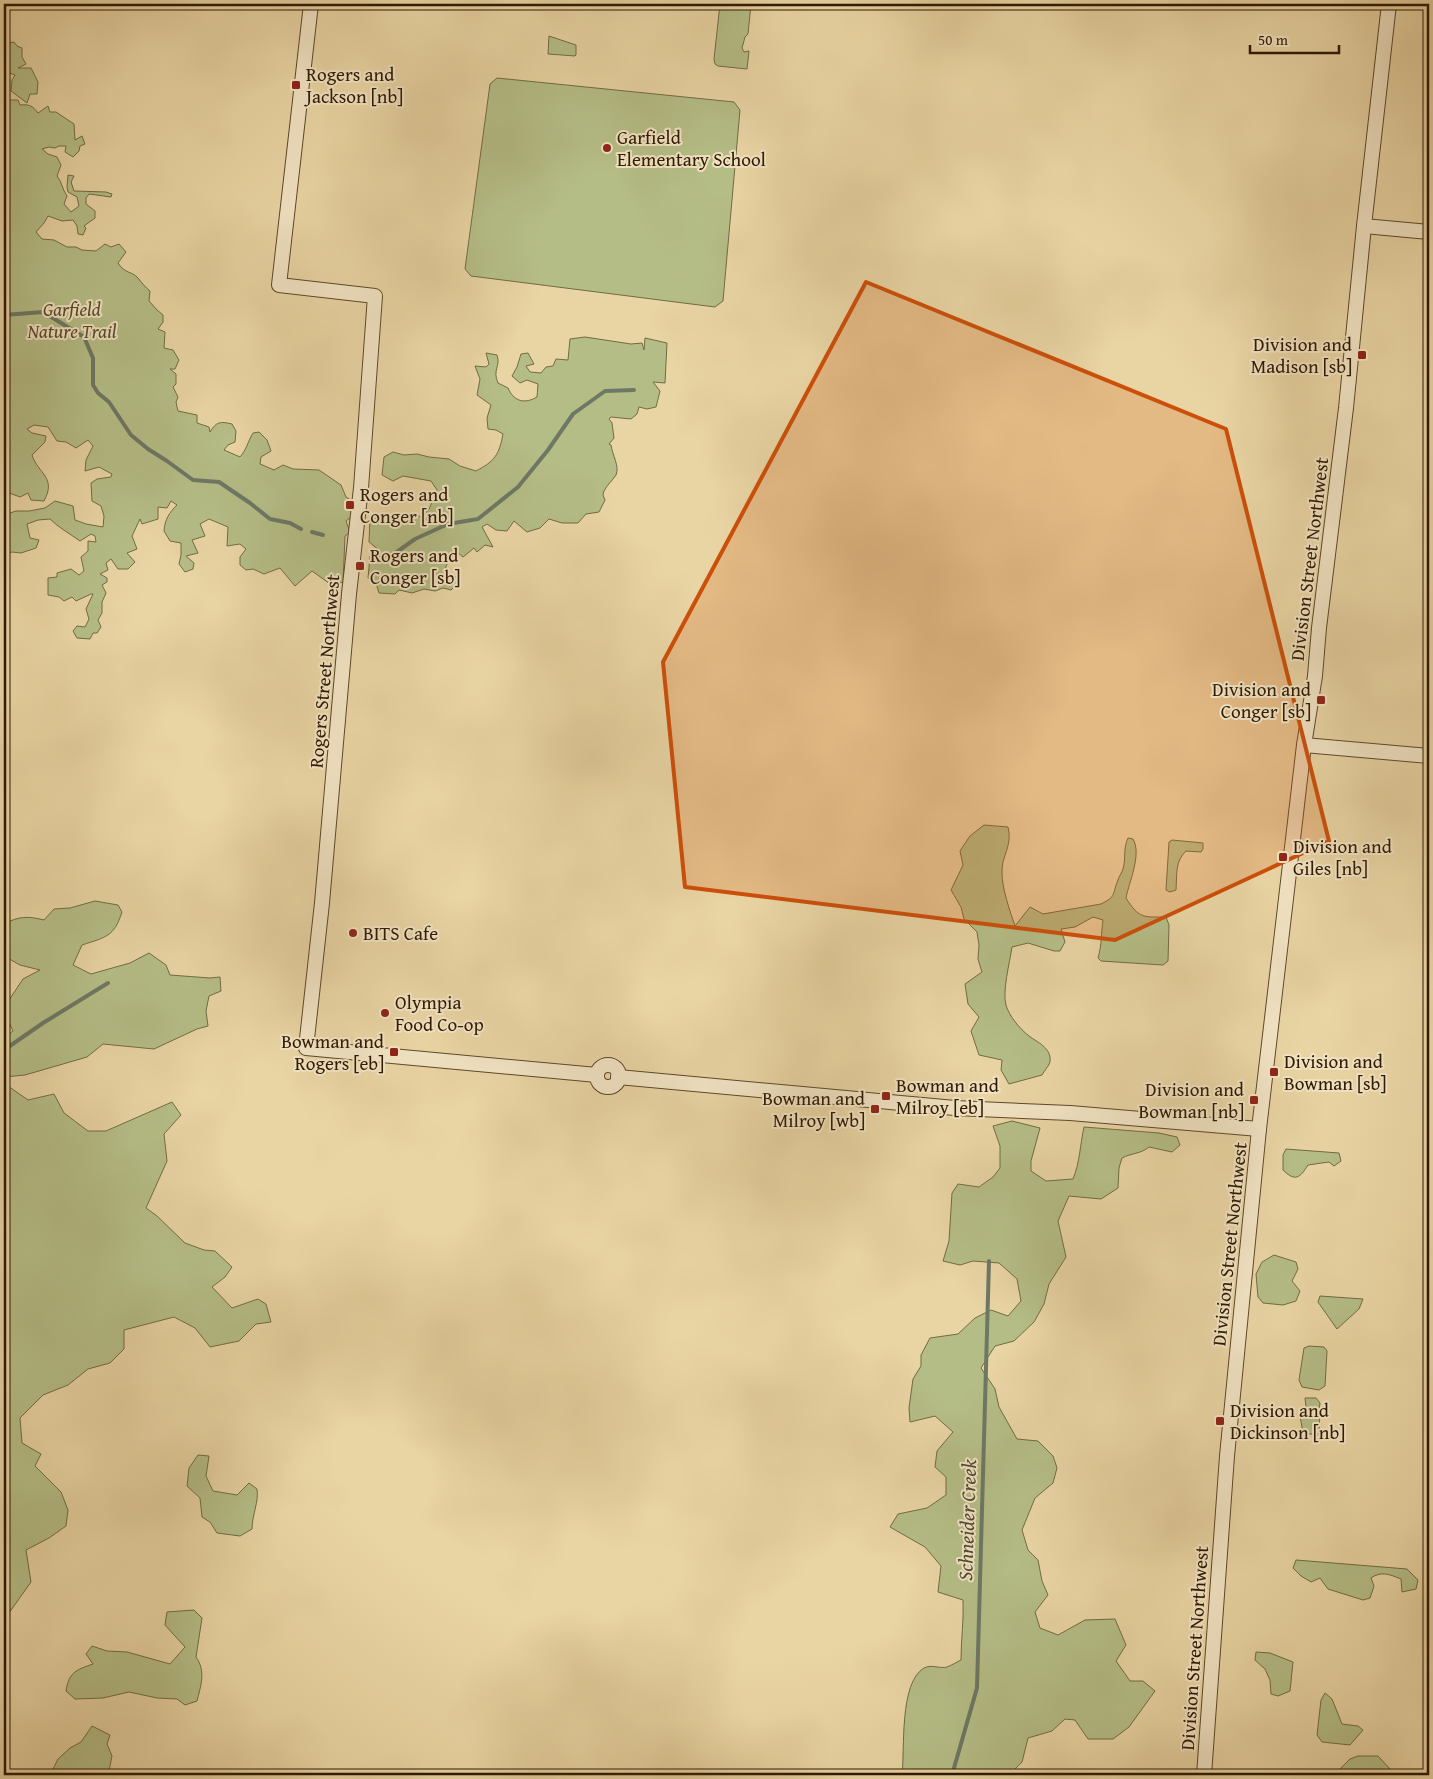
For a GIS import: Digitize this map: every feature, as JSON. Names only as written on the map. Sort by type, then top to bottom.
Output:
[{"type":"street","name":"Rogers Street Northwest","points":[[311,4],[279,285],[375,296],[361,488],[322,903],[306,1048],[597,1075],[600,1083],[608,1087],[616,1083],[618,1077],[955,1108],[1070,1113],[1259,1129]]},
{"type":"street","name":"Division Street Northwest","points":[[1204,1775],[1227,1456],[1259,1129],[1346,408],[1389,4]]},
{"type":"street","points":[[1364,226],[1429,232]]},
{"type":"street","points":[[1304,745],[1429,756]]},
{"type":"highlighted area","points":[[866,282],[1226,429],[1329,841],[1115,940],[685,887],[663,662]]},
{"type":"green space","points":[[720,4],[751,4],[748,34],[745,37],[742,48],[744,52],[749,51],[747,69],[718,66],[715,64]]},
{"type":"green space","points":[[549,36],[576,45],[576,55],[548,54]]},
{"type":"green space","points":[[4,41],[8,43],[14,42],[22,48],[22,57],[26,64],[18,68],[31,68],[38,82],[37,94],[30,94],[27,103],[11,91],[12,80],[15,75],[4,71]]},
{"type":"green space","name":"Garfield Elementary School","points":[[497,78],[734,102],[740,110],[723,301],[715,307],[471,276],[465,269],[490,84]]},
{"type":"green space","name":"Garfield Nature Trail","points":[[4,97],[8,100],[18,100],[20,105],[30,106],[38,113],[48,106],[50,112],[56,112],[74,124],[75,140],[82,136],[85,144],[80,146],[79,151],[73,157],[65,152],[66,146],[42,149],[48,154],[57,157],[61,165],[57,176],[67,196],[64,204],[71,212],[79,206],[77,197],[68,192],[68,175],[74,176],[71,182],[74,191],[106,192],[112,194],[111,197],[89,194],[86,198],[86,204],[95,211],[95,218],[84,226],[86,228],[83,235],[78,234],[77,226],[73,220],[62,221],[48,216],[36,232],[42,239],[54,240],[67,247],[96,251],[105,244],[111,247],[119,244],[126,252],[118,263],[123,269],[136,276],[150,291],[149,301],[163,315],[163,322],[158,329],[165,332],[164,348],[173,350],[179,360],[175,369],[170,369],[176,374],[176,384],[173,387],[178,397],[176,402],[178,411],[197,415],[197,423],[209,427],[210,432],[219,423],[232,424],[236,431],[235,442],[228,445],[224,450],[240,457],[253,433],[259,432],[267,440],[271,451],[261,457],[260,464],[274,470],[283,465],[293,469],[319,470],[341,485],[346,497],[355,503],[359,511],[346,521],[350,532],[345,536],[343,582],[333,586],[312,571],[295,586],[280,568],[264,574],[253,569],[246,570],[240,565],[240,557],[246,549],[240,544],[227,546],[228,527],[209,519],[200,524],[205,536],[192,540],[198,553],[186,556],[194,563],[193,569],[185,572],[179,564],[181,543],[170,541],[164,531],[168,516],[177,505],[171,501],[167,508],[158,507],[158,519],[142,524],[140,519],[132,536],[137,549],[127,553],[135,562],[128,569],[118,569],[111,559],[106,563],[108,570],[100,574],[107,578],[107,582],[102,585],[106,593],[102,602],[102,613],[98,620],[101,627],[97,633],[93,633],[90,639],[77,638],[73,631],[77,626],[85,627],[89,619],[86,609],[93,594],[76,601],[72,597],[64,601],[59,597],[48,595],[48,578],[57,577],[57,573],[71,569],[79,575],[84,571],[81,557],[88,551],[88,541],[96,542],[95,536],[91,534],[80,541],[50,519],[38,520],[27,524],[30,538],[39,540],[36,548],[21,553],[12,552],[4,555],[4,515],[16,511],[45,508],[55,501],[73,506],[75,520],[103,527],[104,516],[101,506],[92,501],[91,483],[97,479],[111,477],[112,474],[99,467],[85,471],[86,460],[93,446],[88,440],[76,448],[66,442],[57,441],[48,427],[34,425],[27,429],[32,433],[46,436],[45,442],[32,455],[47,481],[47,493],[44,501],[31,500],[28,493],[20,497],[4,491]]},
{"type":"green space","points":[[585,337],[631,344],[642,343],[644,350],[645,338],[667,343],[665,383],[653,382],[660,391],[656,407],[647,409],[639,407],[637,414],[631,419],[611,417],[609,419],[612,423],[614,438],[609,444],[611,445],[617,472],[604,491],[605,500],[599,512],[586,514],[578,523],[562,523],[549,519],[540,528],[527,532],[514,521],[507,531],[496,530],[487,524],[482,527],[493,547],[485,545],[477,552],[474,548],[463,557],[456,551],[446,566],[446,575],[457,577],[459,582],[451,590],[443,588],[435,591],[424,589],[412,593],[399,590],[395,594],[379,593],[376,583],[368,578],[370,556],[379,550],[369,542],[370,518],[385,519],[399,523],[412,514],[422,517],[429,509],[437,490],[431,481],[403,476],[393,481],[382,475],[384,457],[393,452],[404,455],[417,454],[449,459],[460,466],[476,471],[495,457],[503,434],[496,430],[488,429],[487,418],[491,405],[477,395],[480,379],[475,366],[486,367],[489,364],[486,353],[497,355],[496,378],[498,383],[508,388],[510,393],[517,399],[528,401],[537,397],[538,384],[527,380],[520,383],[512,376],[521,354],[528,353],[534,364],[526,366],[530,372],[541,373],[546,367],[553,366],[556,359],[568,360],[570,339]]},
{"type":"green space","points":[[984,825],[1008,827],[1009,840],[1003,861],[1002,879],[1015,926],[1030,907],[1043,914],[1101,904],[1110,899],[1123,869],[1128,838],[1133,839],[1136,860],[1126,898],[1139,913],[1147,917],[1166,917],[1169,925],[1168,961],[1163,965],[1101,961],[1098,958],[1103,920],[1093,917],[1075,927],[1061,929],[1065,942],[1060,951],[1028,943],[1012,947],[1006,985],[1006,1005],[1019,1026],[1046,1049],[1049,1053],[1050,1062],[1042,1075],[1009,1084],[1001,1070],[1002,1060],[979,1055],[971,1031],[979,1017],[968,1004],[965,984],[982,972],[978,959],[979,945],[977,932],[964,919],[961,907],[951,890],[963,865],[960,851],[970,836]]},
{"type":"green space","points":[[1172,840],[1203,843],[1203,849],[1201,852],[1186,851],[1182,855],[1177,869],[1176,890],[1170,892],[1166,890],[1169,842]]},
{"type":"green space","points":[[95,901],[118,905],[122,912],[116,927],[108,935],[82,945],[73,965],[91,974],[130,963],[149,953],[166,965],[170,975],[220,977],[221,991],[209,996],[206,1011],[208,1026],[197,1029],[154,1049],[103,1044],[87,1057],[25,1075],[4,1077],[4,1038],[13,1031],[6,1016],[9,1000],[23,979],[40,970],[20,965],[4,956],[4,924],[24,917],[44,920],[54,909],[70,908]]},
{"type":"green space","points":[[5,1084],[28,1100],[54,1094],[64,1113],[88,1131],[106,1131],[172,1102],[181,1115],[164,1134],[167,1161],[146,1208],[185,1243],[204,1250],[215,1251],[232,1267],[225,1277],[212,1287],[232,1308],[258,1299],[266,1304],[271,1322],[256,1324],[239,1341],[210,1347],[195,1328],[174,1317],[124,1330],[124,1349],[110,1363],[88,1369],[68,1385],[43,1395],[20,1418],[22,1443],[41,1454],[35,1466],[61,1492],[68,1510],[66,1526],[49,1538],[26,1550],[31,1582],[4,1620]]},
{"type":"green space","points":[[1012,1121],[1040,1128],[1031,1161],[1031,1171],[1046,1181],[1073,1179],[1079,1160],[1084,1127],[1159,1133],[1177,1137],[1180,1145],[1172,1152],[1149,1147],[1122,1158],[1119,1168],[1118,1188],[1101,1199],[1069,1196],[1058,1221],[1066,1257],[1049,1284],[1044,1304],[1034,1322],[1014,1341],[995,1346],[981,1368],[995,1389],[999,1407],[1017,1439],[1038,1441],[1053,1456],[1057,1468],[1053,1483],[1035,1498],[1022,1530],[1028,1550],[1038,1560],[1042,1581],[1048,1595],[1035,1612],[1040,1628],[1058,1635],[1085,1620],[1115,1619],[1126,1645],[1116,1661],[1130,1681],[1143,1681],[1155,1691],[1129,1727],[1113,1739],[1088,1739],[1075,1720],[1065,1719],[1052,1731],[1028,1738],[1022,1762],[1009,1775],[902,1775],[905,1717],[910,1687],[916,1676],[924,1668],[930,1666],[947,1667],[961,1660],[963,1615],[963,1600],[938,1592],[941,1566],[925,1547],[890,1527],[898,1514],[927,1508],[946,1495],[946,1477],[935,1467],[937,1451],[953,1432],[935,1416],[910,1422],[909,1408],[913,1379],[921,1366],[921,1355],[930,1338],[958,1334],[975,1318],[991,1310],[1008,1316],[1021,1301],[1017,1279],[999,1263],[973,1261],[960,1265],[943,1261],[949,1241],[952,1193],[958,1184],[979,1187],[993,1177],[1000,1168],[1000,1146],[993,1126]]},
{"type":"green space","points":[[1286,1149],[1339,1153],[1341,1161],[1334,1166],[1329,1162],[1308,1165],[1300,1175],[1294,1177],[1283,1170],[1283,1155]]},
{"type":"green space","points":[[1274,1255],[1296,1262],[1298,1269],[1292,1281],[1300,1291],[1296,1301],[1283,1305],[1263,1303],[1258,1297],[1256,1274],[1262,1262]]},
{"type":"green space","points":[[1320,1296],[1363,1299],[1359,1309],[1337,1329],[1318,1302]]},
{"type":"green space","points":[[1309,1346],[1324,1347],[1327,1351],[1325,1386],[1319,1390],[1302,1387],[1299,1380],[1304,1348]]},
{"type":"green space","points":[[1305,1398],[1316,1398],[1320,1403],[1318,1435],[1303,1433],[1300,1416],[1307,1416]]},
{"type":"green space","points":[[198,1455],[209,1456],[206,1476],[213,1491],[237,1495],[249,1483],[257,1489],[252,1529],[240,1536],[217,1533],[210,1522],[202,1517],[200,1498],[187,1486],[189,1468]]},
{"type":"green space","points":[[1296,1560],[1407,1569],[1418,1580],[1416,1589],[1402,1592],[1401,1579],[1378,1574],[1371,1578],[1374,1586],[1370,1598],[1363,1600],[1328,1589],[1320,1578],[1311,1582],[1293,1568]]},
{"type":"green space","points":[[194,1610],[202,1618],[196,1657],[202,1673],[197,1701],[185,1705],[177,1699],[157,1698],[129,1692],[103,1698],[75,1699],[66,1691],[69,1680],[74,1673],[93,1664],[86,1654],[92,1646],[107,1651],[127,1652],[170,1664],[185,1647],[165,1625],[167,1612]]},
{"type":"green space","points":[[1256,1652],[1270,1653],[1293,1662],[1290,1691],[1278,1696],[1271,1694],[1270,1680],[1265,1669],[1255,1660]]},
{"type":"green space","points":[[1325,1693],[1332,1699],[1342,1724],[1358,1726],[1363,1730],[1350,1745],[1322,1742],[1317,1735],[1321,1700]]},
{"type":"green space","points":[[92,1726],[110,1735],[107,1744],[112,1756],[109,1771],[117,1775],[50,1775],[58,1759],[70,1748],[81,1742]]},
{"type":"green space","points":[[1358,1756],[1378,1756],[1390,1769],[1391,1775],[1339,1775],[1338,1771],[1350,1759]]},
{"type":"waterway","points":[[4,315],[43,312],[84,337],[93,358],[93,385],[98,393],[109,402],[131,435],[193,480],[219,482],[270,519],[290,523],[301,529]]},
{"type":"waterway","points":[[379,556],[394,554],[415,539],[448,524],[478,519],[518,487],[548,450],[573,414],[605,391],[634,390]]},
{"type":"waterway","points":[[312,532],[323,535]]},
{"type":"waterway","points":[[4,1050],[43,1023],[108,983]]},
{"type":"waterway","name":"Schneider Creek","points":[[952,1775],[977,1688],[989,1261]]},
{"type":"place","name":"Rogers and Jackson [nb]","points":[[296,85]]},
{"type":"place","name":"Garfield Elementary School","points":[[607,148]]},
{"type":"place","name":"Division and Madison [sb]","points":[[1362,355]]},
{"type":"place","name":"Rogers and Conger [nb]","points":[[350,505]]},
{"type":"place","name":"Rogers and Conger [sb]","points":[[360,566]]},
{"type":"place","name":"Division and Conger [sb]","points":[[1321,700]]},
{"type":"place","name":"Division and Giles [nb]","points":[[1283,857]]},
{"type":"place","name":"BITS Cafe","points":[[353,933]]},
{"type":"place","name":"Olympia Food Co-op","points":[[385,1013]]},
{"type":"place","name":"Bowman and Rogers [eb]","points":[[394,1052]]},
{"type":"place","name":"Division and Bowman [sb]","points":[[1274,1072]]},
{"type":"place","name":"Bowman and Milroy [eb]","points":[[886,1096]]},
{"type":"place","name":"Division and Bowman [nb]","points":[[1254,1100]]},
{"type":"place","name":"Bowman and Milroy [wb]","points":[[875,1109]]},
{"type":"place","name":"Division and Dickinson [nb]","points":[[1220,1421]]}]
